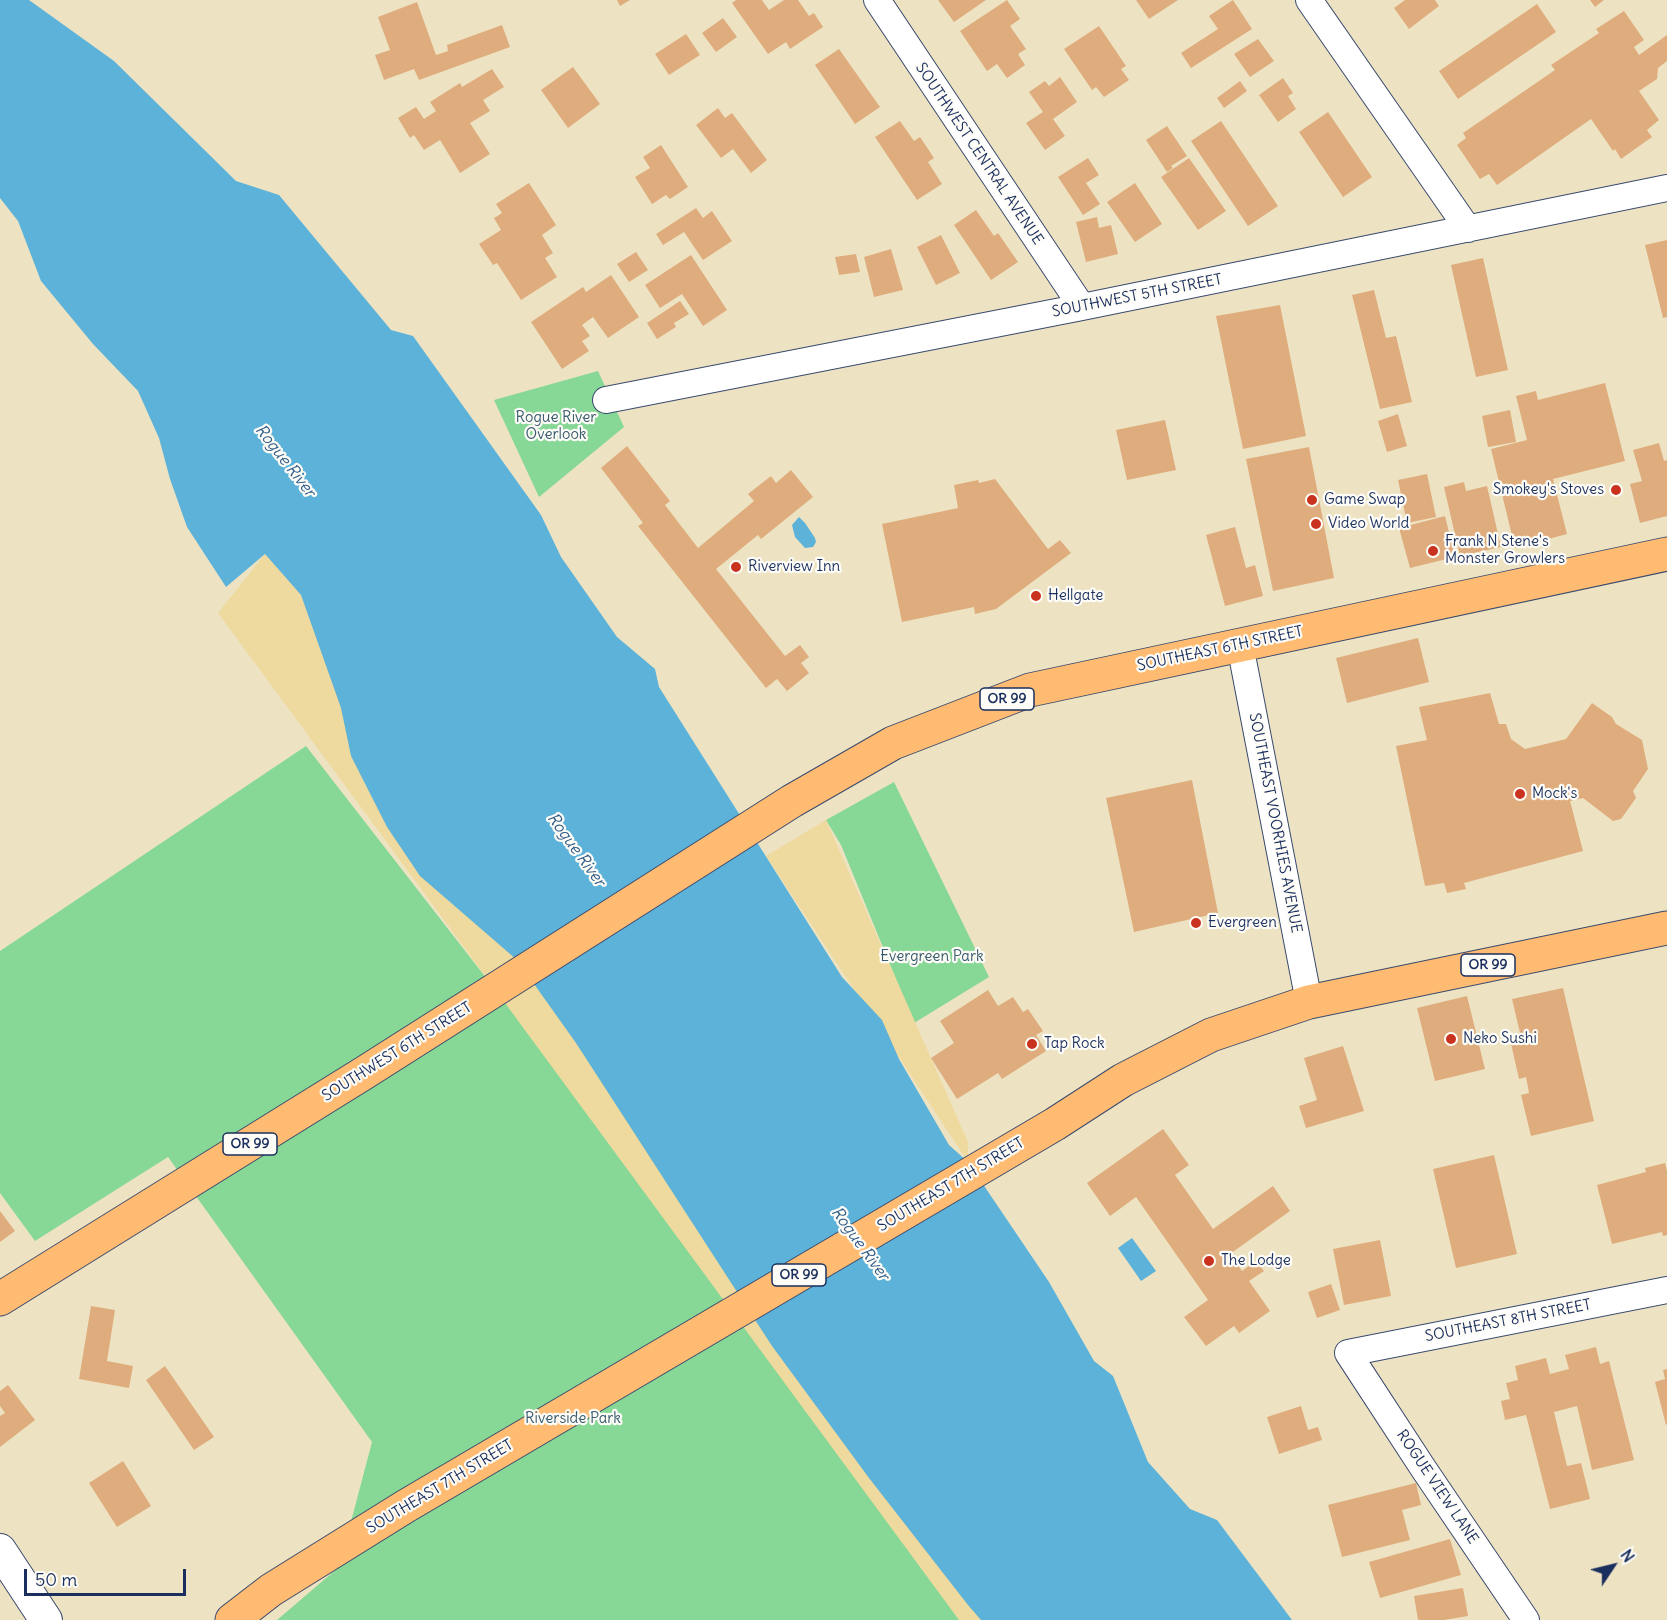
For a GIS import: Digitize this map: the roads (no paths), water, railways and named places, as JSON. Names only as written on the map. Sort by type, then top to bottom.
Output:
[{"type":"highway","name":"SOUTHEAST 6TH STREET","points":[[792,801],[893,743],[1030,690],[1667,554]]},
{"type":"highway","name":"SOUTHWEST 6TH STREET","points":[[0,1299],[364,1073],[792,801]]},
{"type":"highway","name":"SOUTHEAST 7TH STREET","points":[[232,1620],[272,1590],[406,1506],[1055,1124],[1123,1080],[1211,1035],[1309,1002],[1663,931]]},
{"type":"street","name":"SOUTHWEST CENTRAL AVENUE","points":[[877,0],[1082,307]]},
{"type":"street","points":[[1309,0],[1468,229]]},
{"type":"street","name":"SOUTHWEST 5TH STREET","points":[[606,400],[1082,307],[1667,188]]},
{"type":"street","name":"SOUTHEAST VOORHIES AVENUE","points":[[1240,645],[1309,1002]]},
{"type":"street","name":"SOUTHEAST 8TH STREET","points":[[1348,1353],[1667,1290]]},
{"type":"street","name":"ROGUE VIEW LANE","points":[[1348,1353],[1526,1620]]},
{"type":"street","points":[[0,1550],[46,1620]]},
{"type":"water","name":"Rogue River","points":[[0,0],[29,0],[114,61],[236,181],[279,195],[391,330],[413,336],[541,515],[561,557],[617,637],[655,669],[659,687],[842,977],[882,1020],[899,1059],[949,1145],[968,1162],[1049,1282],[1094,1361],[1113,1376],[1148,1462],[1190,1509],[1217,1520],[1292,1620],[981,1620],[968,1605],[869,1478],[772,1346],[576,1043],[517,960],[420,876],[387,827],[351,756],[341,708],[301,595],[265,554],[226,587],[187,527],[170,479],[159,438],[138,391],[93,344],[41,281],[18,221],[0,198]]},
{"type":"water","points":[[799,517],[815,538],[816,542],[813,547],[805,548],[795,537],[792,525]]},
{"type":"water","points":[[1132,1238],[1156,1271],[1141,1281],[1118,1248]]},
{"type":"place","name":"Smokey's Stoves","points":[[1616,490]]},
{"type":"place","name":"Game Swap","points":[[1312,500]]},
{"type":"place","name":"Video World","points":[[1316,524]]},
{"type":"place","name":"Frank N Stene's Monster Growlers","points":[[1433,551]]},
{"type":"place","name":"Riverview Inn","points":[[736,567]]},
{"type":"place","name":"Hellgate","points":[[1036,596]]},
{"type":"place","name":"Mock's","points":[[1520,794]]},
{"type":"place","name":"Evergreen","points":[[1196,923]]},
{"type":"place","name":"Neko Sushi","points":[[1451,1039]]},
{"type":"place","name":"Tap Rock","points":[[1032,1044]]},
{"type":"place","name":"The Lodge","points":[[1209,1261]]},
{"type":"park label","name":"Rogue River Overlook","points":[[556,426]]},
{"type":"park label","name":"Evergreen Park","points":[[932,957]]},
{"type":"park label","name":"Riverside Park","points":[[573,1419]]}]
